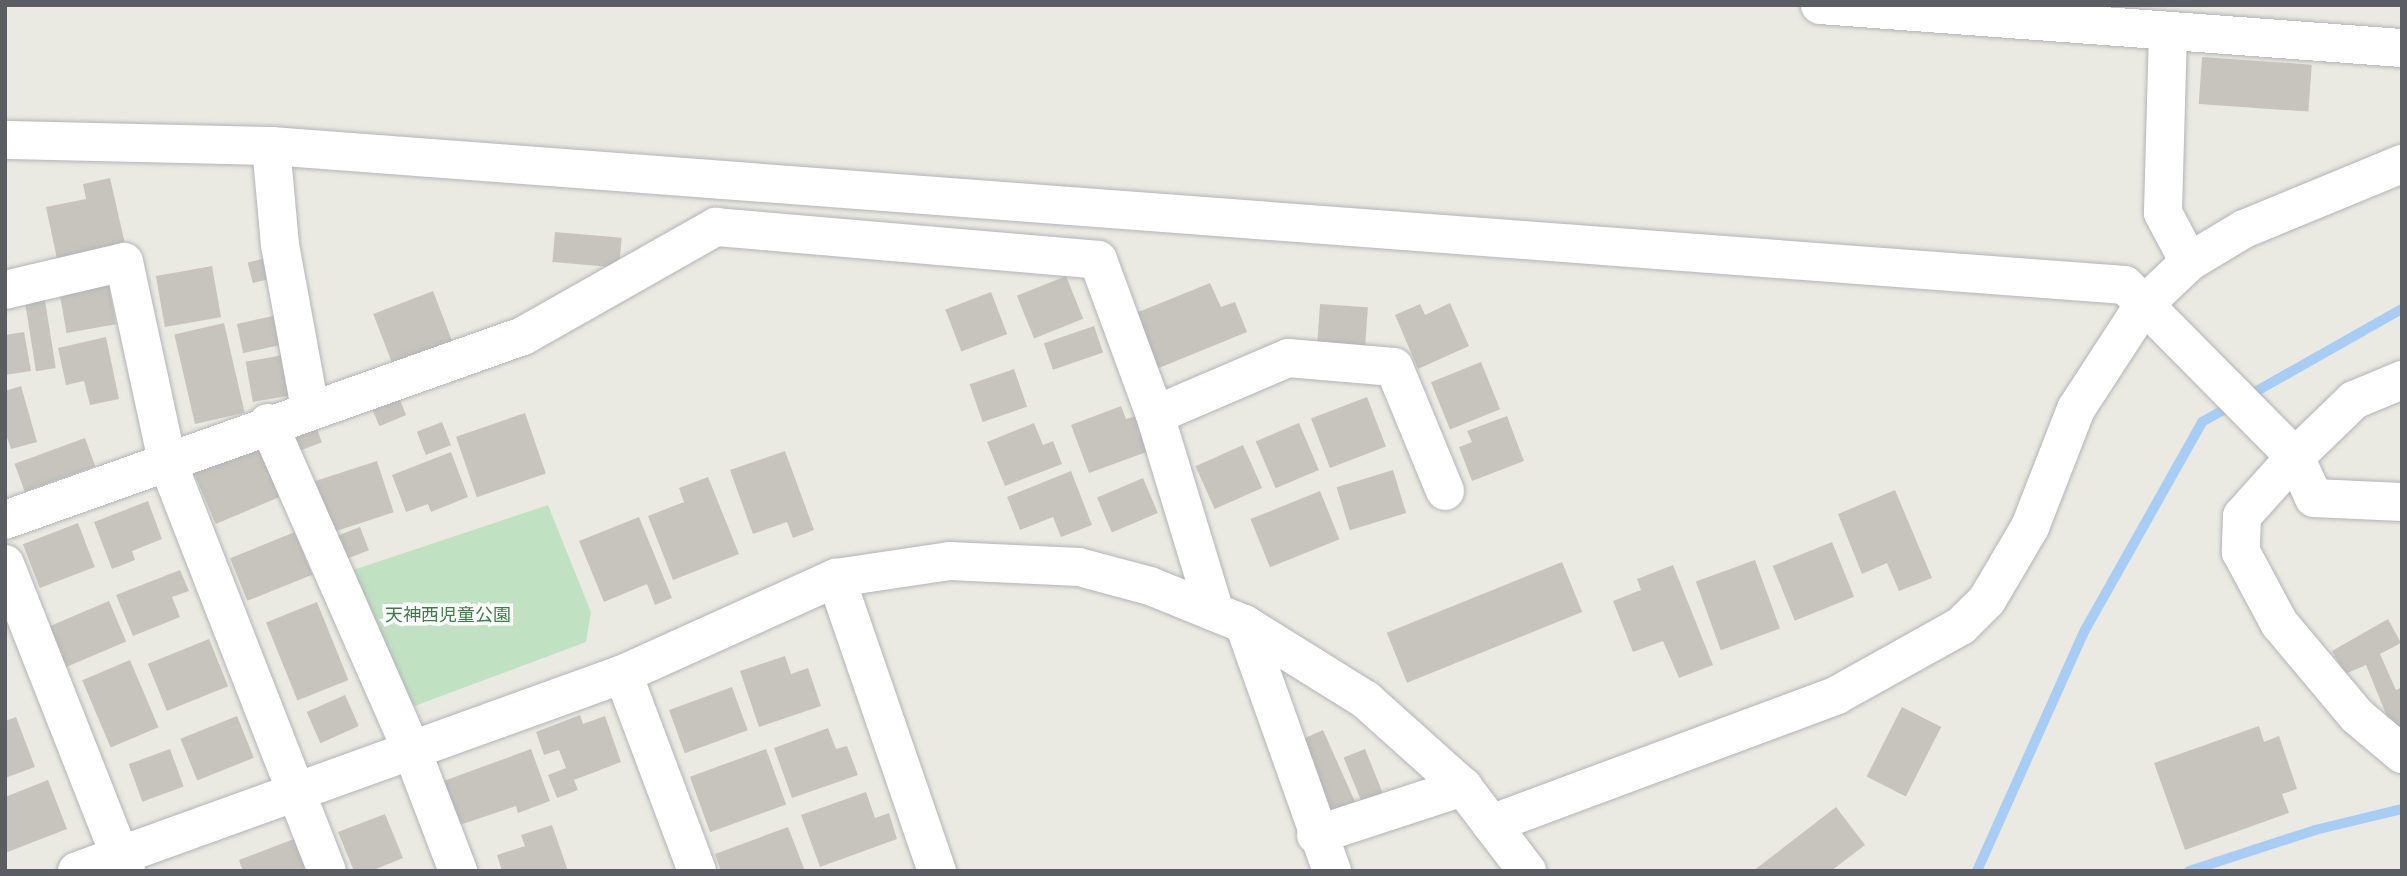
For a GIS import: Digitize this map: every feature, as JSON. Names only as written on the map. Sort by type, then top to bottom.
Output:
[{"type":"street","points":[[1820,5],[2402,48]]},
{"type":"street","points":[[2168,32],[2163,213],[2189,262]]},
{"type":"street","points":[[5,140],[271,146],[2125,285],[2295,457],[2314,498],[2402,502]]},
{"type":"street","points":[[271,146],[280,245],[310,409]]},
{"type":"street","points":[[1492,824],[1837,695],[1961,626],[1987,600],[2030,527],[2076,409],[2110,350],[2143,306],[2189,262],[2244,229],[2402,164]]},
{"type":"street","points":[[5,520],[268,423],[523,336],[716,227],[1098,260],[1230,618],[1332,871]]},
{"type":"street","points":[[5,289],[124,262],[167,461],[327,871]]},
{"type":"street","points":[[1155,415],[1288,358],[1394,367],[1445,491]]},
{"type":"street","points":[[2402,380],[2354,400],[2295,457],[2242,516],[2241,552],[2279,623],[2357,716],[2402,754]]},
{"type":"street","points":[[268,423],[412,751],[458,871]]},
{"type":"street","points":[[77,871],[123,863],[297,792],[623,674],[836,578],[950,561],[1080,567],[1150,586],[1230,618],[1366,700],[1463,787],[1527,871]]},
{"type":"street","points":[[5,564],[123,863]]},
{"type":"street","points":[[836,578],[937,871]]},
{"type":"street","points":[[623,674],[697,871]]},
{"type":"street","points":[[1317,835],[1463,787]]},
{"type":"green space","name":"天神西児童公園","points":[[548,505],[591,612],[586,642],[412,707],[347,572]]},
{"type":"building","points":[[2202,57],[2312,65],[2308,112],[2199,104]]},
{"type":"building","points":[[110,178],[125,244],[57,259],[46,207],[86,199],[83,184]]},
{"type":"building","points":[[555,232],[622,238],[619,268],[552,262]]},
{"type":"building","points":[[270,257],[275,277],[253,283],[248,263]]},
{"type":"building","points":[[212,266],[221,317],[165,327],[156,276]]},
{"type":"building","points":[[1066,276],[1083,319],[1034,339],[1017,296]]},
{"type":"building","points":[[108,280],[116,324],[67,333],[59,289]]},
{"type":"building","points":[[1210,283],[1221,307],[1235,302],[1247,332],[1154,370],[1131,315]]},
{"type":"building","points":[[433,291],[452,340],[392,363],[373,314]]},
{"type":"building","points":[[991,292],[1007,334],[961,352],[945,310]]},
{"type":"building","points":[[44,294],[56,368],[36,371],[24,297]]},
{"type":"building","points":[[1450,303],[1469,346],[1418,369],[1395,315],[1420,304],[1425,315]]},
{"type":"building","points":[[1320,304],[1368,307],[1365,347],[1317,344]]},
{"type":"building","points":[[278,315],[284,344],[243,353],[237,324]]},
{"type":"building","points":[[224,323],[245,413],[195,424],[174,334]]},
{"type":"building","points":[[1094,326],[1103,352],[1053,370],[1044,343]]},
{"type":"building","points":[[24,332],[31,371],[5,375],[5,335]]},
{"type":"building","points":[[106,337],[119,399],[90,405],[84,381],[66,385],[58,348]]},
{"type":"building","points":[[289,354],[296,394],[253,402],[246,362]]},
{"type":"building","points":[[1481,362],[1500,409],[1450,430],[1431,382]]},
{"type":"building","points":[[1014,369],[1027,407],[983,422],[970,384]]},
{"type":"building","points":[[21,386],[37,442],[11,449],[5,431],[5,391]]},
{"type":"building","points":[[396,391],[406,415],[379,426],[369,402]]},
{"type":"building","points":[[1367,397],[1386,446],[1330,468],[1311,419]]},
{"type":"building","points":[[1121,406],[1126,419],[1139,415],[1152,450],[1089,473],[1071,425]]},
{"type":"building","points":[[525,413],[546,474],[477,497],[456,437]]},
{"type":"building","points":[[1507,416],[1524,461],[1472,481],[1459,447],[1472,442],[1467,431]]},
{"type":"building","points":[[313,419],[322,442],[295,453],[286,429]]},
{"type":"building","points":[[442,422],[451,445],[426,455],[417,432]]},
{"type":"building","points":[[1034,423],[1043,445],[1053,441],[1062,464],[1005,486],[987,442]]},
{"type":"building","points":[[1299,423],[1319,470],[1276,488],[1256,441]]},
{"type":"building","points":[[85,438],[95,466],[25,492],[15,464]]},
{"type":"building","points":[[261,444],[283,496],[216,524],[194,473]]},
{"type":"building","points":[[1243,445],[1262,488],[1215,509],[1195,466]]},
{"type":"building","points":[[785,451],[814,530],[793,538],[787,522],[753,534],[730,470]]},
{"type":"building","points":[[451,452],[468,497],[431,512],[428,504],[406,512],[392,475]]},
{"type":"building","points":[[377,461],[394,512],[328,534],[311,482]]},
{"type":"building","points":[[1393,470],[1406,513],[1350,530],[1337,487]]},
{"type":"building","points":[[1071,471],[1092,525],[1061,537],[1053,517],[1020,530],[1007,497]]},
{"type":"building","points":[[708,477],[739,554],[673,580],[648,516],[684,502],[679,488]]},
{"type":"building","points":[[1143,478],[1158,513],[1112,533],[1097,498]]},
{"type":"building","points":[[1895,490],[1932,578],[1899,591],[1887,563],[1862,574],[1838,514]]},
{"type":"building","points":[[1320,491],[1339,539],[1270,567],[1250,519]]},
{"type":"building","points":[[148,501],[162,539],[132,551],[135,560],[112,569],[94,522]]},
{"type":"building","points":[[639,517],[672,598],[655,605],[647,584],[604,602],[579,541]]},
{"type":"building","points":[[78,523],[95,567],[40,588],[23,544]]},
{"type":"building","points":[[360,527],[369,550],[339,562],[330,538]]},
{"type":"building","points":[[295,532],[312,575],[247,601],[230,558]]},
{"type":"building","points":[[1832,542],[1854,597],[1795,621],[1773,566]]},
{"type":"building","points":[[1755,560],[1780,629],[1721,650],[1696,582]]},
{"type":"building","points":[[1562,562],[1582,612],[1407,683],[1387,633]]},
{"type":"building","points":[[1673,565],[1713,665],[1679,678],[1663,641],[1633,652],[1613,601],[1641,590],[1637,579]]},
{"type":"building","points":[[180,570],[189,591],[172,597],[180,617],[133,636],[116,595]]},
{"type":"building","points":[[109,601],[126,642],[63,668],[45,628]]},
{"type":"building","points":[[317,602],[348,680],[297,700],[266,623]]},
{"type":"building","points":[[2388,619],[2401,643],[2380,654],[2396,690],[2402,687],[2402,725],[2392,729],[2366,665],[2345,674],[2332,651]]},
{"type":"building","points":[[209,639],[228,686],[167,711],[148,664]]},
{"type":"building","points":[[785,656],[791,674],[808,668],[821,706],[759,727],[740,671]]},
{"type":"building","points":[[130,660],[159,727],[111,748],[82,680]]},
{"type":"building","points":[[732,687],[748,730],[685,753],[669,710]]},
{"type":"building","points":[[345,695],[359,726],[320,743],[307,712]]},
{"type":"building","points":[[1902,707],[1941,727],[1906,796],[1867,776]]},
{"type":"building","points":[[580,715],[583,724],[605,716],[621,762],[574,780],[578,790],[557,798],[548,775],[566,768],[559,750],[544,755],[536,732]]},
{"type":"building","points":[[237,716],[254,758],[197,781],[180,739]]},
{"type":"building","points":[[16,717],[35,767],[5,778],[5,721]]},
{"type":"building","points":[[2259,726],[2264,742],[2279,736],[2297,789],[2282,794],[2289,813],[2185,850],[2154,763]]},
{"type":"building","points":[[828,728],[836,749],[847,746],[858,775],[792,798],[774,748]]},
{"type":"building","points":[[1323,730],[1355,802],[1330,813],[1298,741]]},
{"type":"building","points":[[170,749],[184,787],[142,802],[129,764]]},
{"type":"building","points":[[531,749],[550,801],[518,813],[516,806],[457,826],[441,782]]},
{"type":"building","points":[[766,749],[786,804],[710,832],[690,777]]},
{"type":"building","points":[[1365,749],[1383,794],[1362,802],[1344,758]]},
{"type":"building","points":[[48,780],[67,829],[5,853],[5,797]]},
{"type":"building","points":[[866,792],[875,818],[889,813],[897,839],[820,867],[801,815]]},
{"type":"building","points":[[1836,807],[1865,845],[1831,871],[1753,871]]},
{"type":"building","points":[[385,814],[403,858],[371,871],[354,871],[338,832]]},
{"type":"building","points":[[552,825],[568,871],[502,871],[497,855],[525,846],[521,835]]},
{"type":"building","points":[[788,827],[805,871],[721,871],[715,854]]},
{"type":"building","points":[[299,837],[312,871],[243,871],[239,860]]},
{"type":"waterway","points":[[1977,871],[2085,630],[2202,422],[2402,309]]},
{"type":"waterway","points":[[2189,871],[2315,830],[2402,809]]}]
